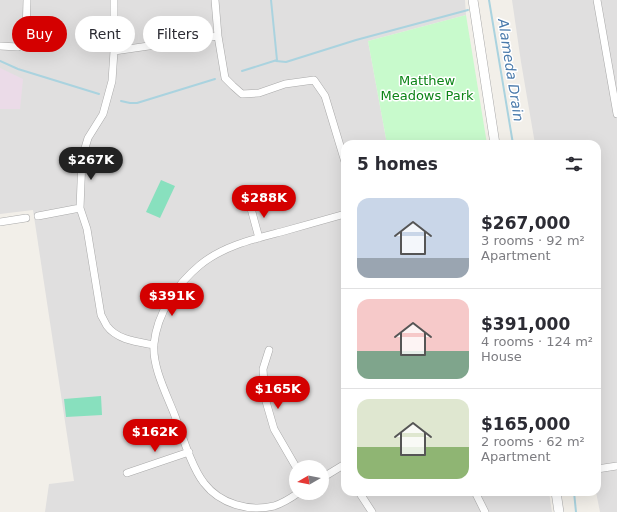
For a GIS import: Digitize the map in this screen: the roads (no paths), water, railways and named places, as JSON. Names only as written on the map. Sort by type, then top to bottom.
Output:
[{"type":"street","points":[[0,46],[18,47],[24,45],[26,35],[27,0]]},
{"type":"street","points":[[114,0],[114,16]]},
{"type":"street","points":[[214,0],[225,78],[242,94],[260,93],[285,84],[314,80],[325,96],[341,149]]},
{"type":"street","points":[[472,0],[494,140]]},
{"type":"street","points":[[597,0],[617,114]]},
{"type":"street","points":[[135,47],[218,36]]},
{"type":"street","points":[[114,52],[112,81],[103,114],[88,138],[82,158],[80,208],[87,229],[101,315],[107,327],[122,338],[135,342],[154,344]]},
{"type":"street","points":[[250,205],[259,238]]},
{"type":"street","points":[[38,216],[80,208]]},
{"type":"street","points":[[289,498],[275,506],[236,509],[204,483],[198,474],[160,377],[156,364],[154,344],[156,332],[170,299],[185,279],[211,257],[230,248],[259,238],[341,215]]},
{"type":"street","points":[[0,222],[26,218]]},
{"type":"street","points":[[269,350],[263,369],[264,398],[274,429],[292,460]]},
{"type":"street","points":[[127,473],[189,452]]},
{"type":"street","points":[[601,468],[617,466]]},
{"type":"street","points":[[329,474],[341,468]]},
{"type":"street","points":[[362,496],[372,512]]},
{"type":"street","points":[[477,496],[486,512]]},
{"type":"street","points":[[557,496],[559,512]]},
{"type":"waterway","points":[[242,71],[277,60],[271,0]]},
{"type":"waterway","name":"Alameda Drain","points":[[489,0],[512,140]]},
{"type":"waterway","points":[[276,61],[286,62],[356,40],[468,10]]},
{"type":"waterway","points":[[0,61],[18,69],[99,94]]},
{"type":"waterway","points":[[121,101],[137,103],[215,79]]},
{"type":"waterway","name":"Alameda Drain","points":[[574,496],[576,512]]},
{"type":"park label","name":"Matthew Meadows Park","points":[[427,88]]}]
